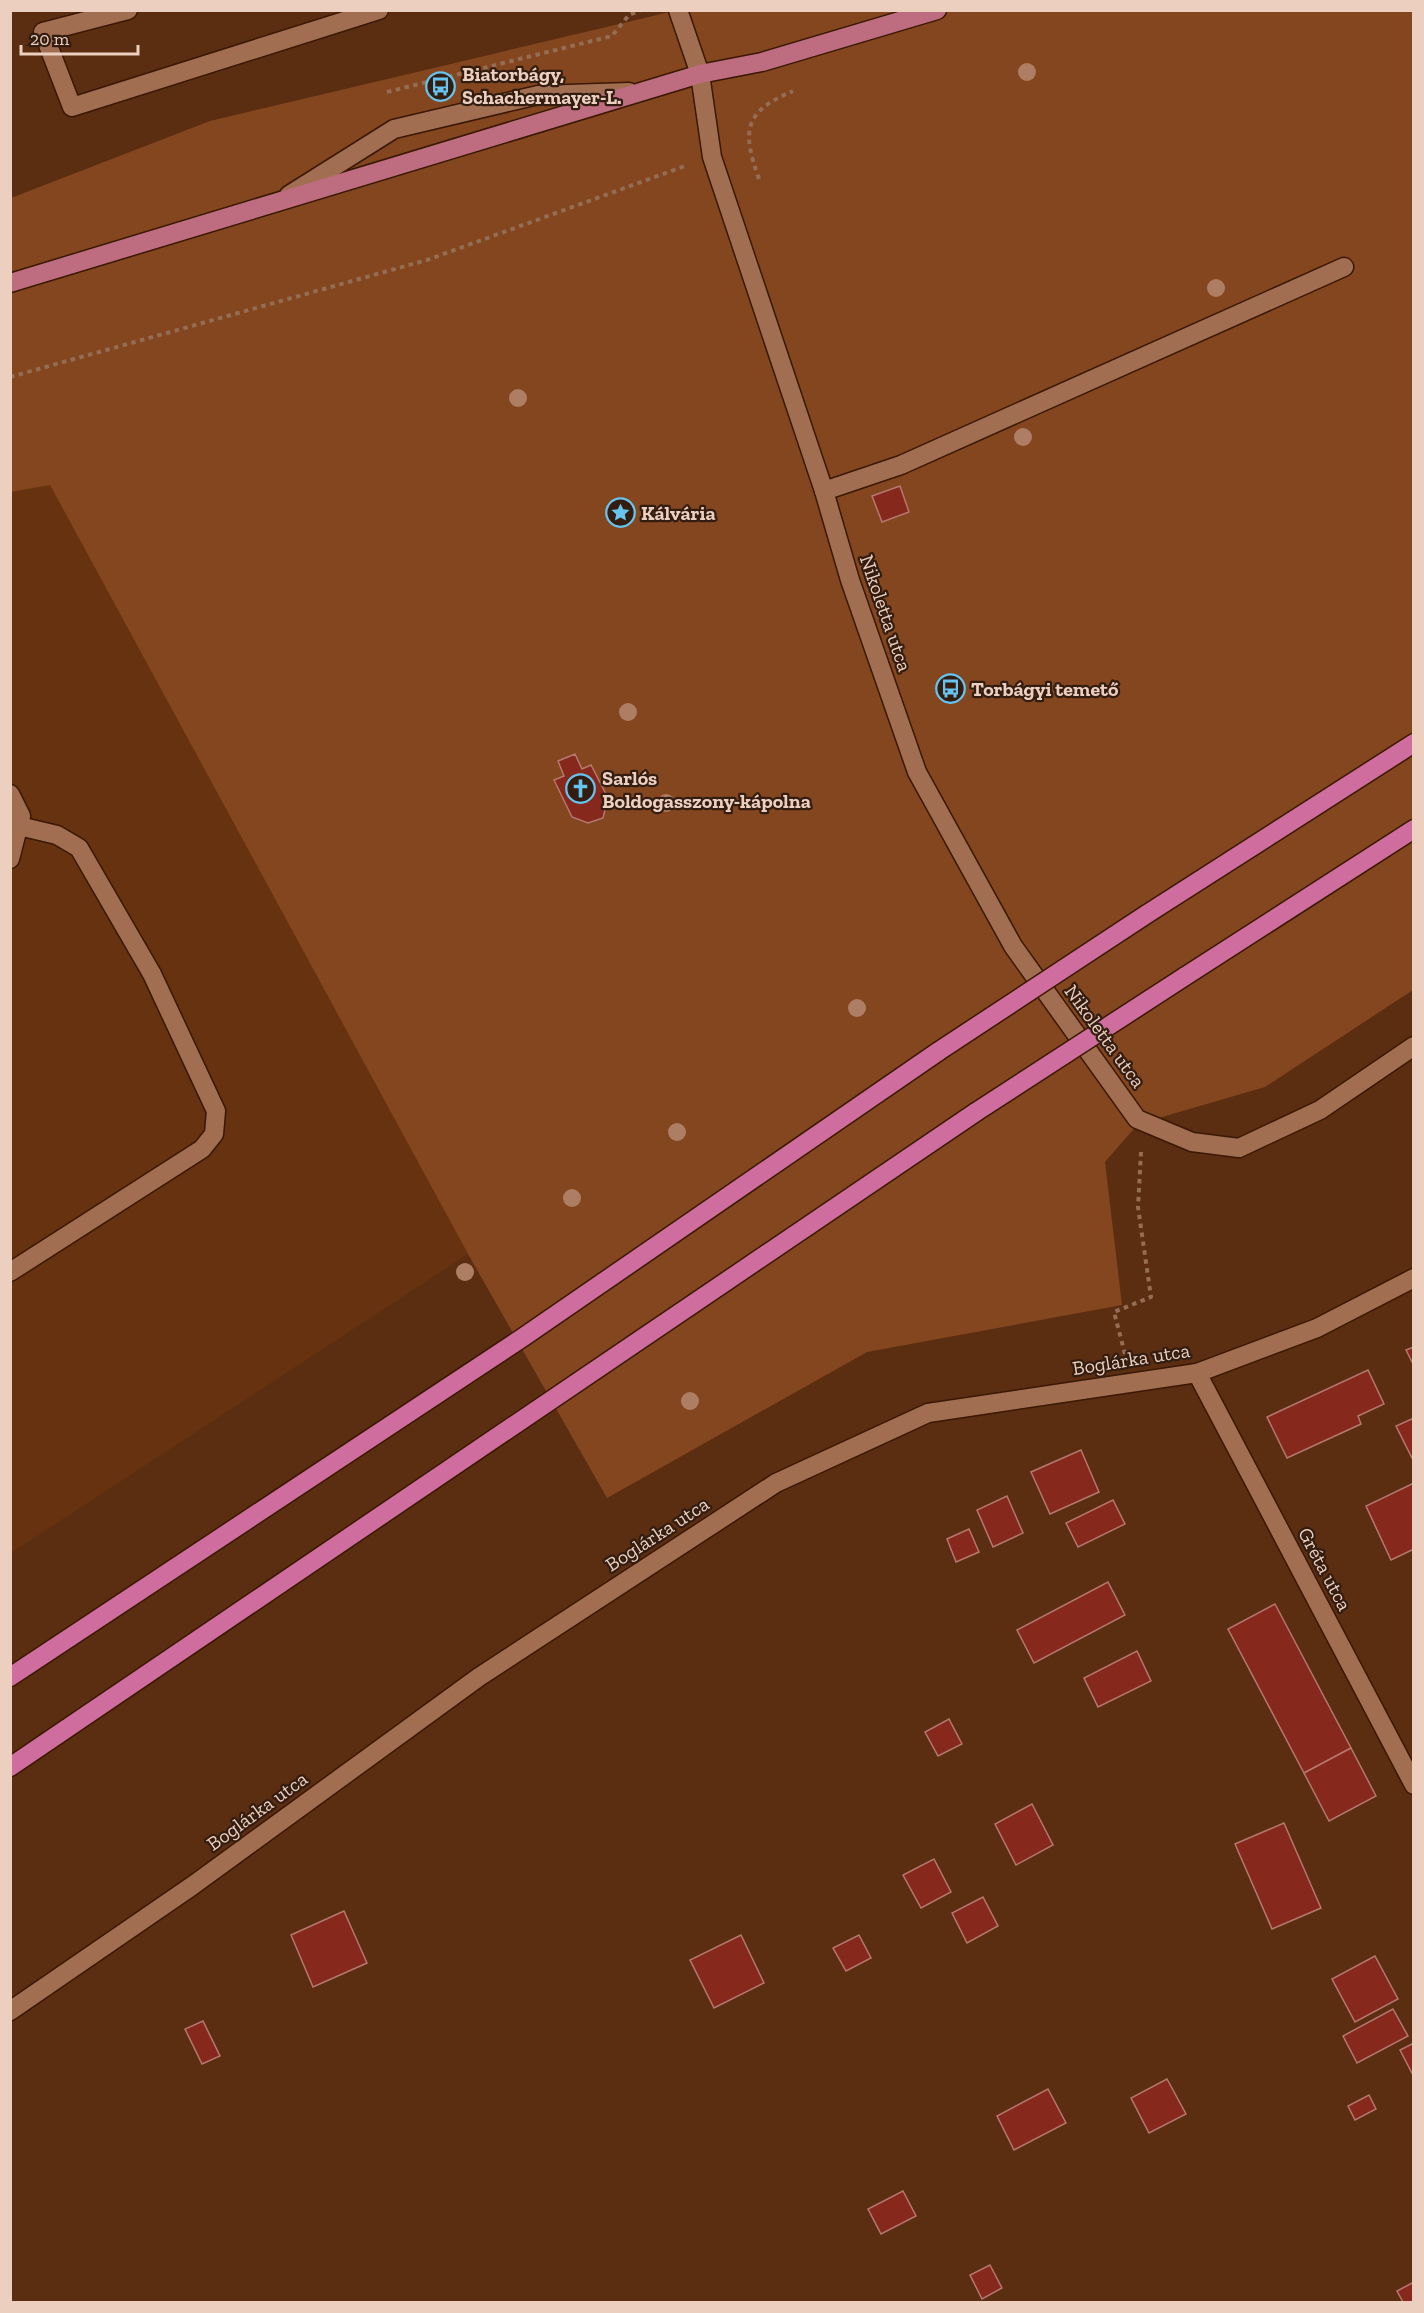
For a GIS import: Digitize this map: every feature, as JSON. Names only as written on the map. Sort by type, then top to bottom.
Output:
[{"type":"highway","points":[[10,1677],[522,1338],[939,1052],[1147,914],[1413,743]]},
{"type":"highway","points":[[10,1767],[976,1113],[1413,829]]},
{"type":"main road","points":[[10,283],[700,74],[762,62],[938,10]]},
{"type":"street","points":[[128,10],[43,32],[72,107],[380,10]]},
{"type":"street","name":"Nikoletta utca","points":[[678,10],[700,74],[712,157],[824,491],[850,580],[917,772],[1013,946],[1137,1119]]},
{"type":"street","points":[[275,204],[394,129],[538,95],[642,92]]},
{"type":"street","points":[[824,491],[901,465],[1344,267]]},
{"type":"street","points":[[10,794],[21,816],[10,859]]},
{"type":"street","points":[[10,1272],[202,1149],[214,1134],[216,1111],[152,974],[79,848],[57,835],[19,826]]},
{"type":"street","points":[[1137,1119],[1192,1142],[1239,1148],[1320,1110],[1413,1046]]},
{"type":"street","name":"Boglárka utca","points":[[10,2011],[192,1886],[479,1677],[776,1483],[928,1413],[1197,1373],[1317,1328],[1413,1278]]},
{"type":"street","name":"Gréta utca","points":[[1197,1373],[1413,1785]]},
{"type":"path","points":[[387,92],[612,36],[629,15],[641,10]]},
{"type":"path","points":[[759,179],[748,147],[748,132],[755,116],[773,99],[794,91]]},
{"type":"path","points":[[10,377],[427,260],[712,157]]},
{"type":"path","points":[[1137,1119],[1141,1149],[1138,1207],[1151,1297],[1114,1312],[1125,1354],[1137,1382]]},
{"type":"shaded area","points":[[674,11],[1413,11],[1413,990],[1265,1087],[1138,1124],[1105,1162],[1122,1305],[867,1352],[607,1498],[468,1254],[50,485],[11,492],[11,198],[210,121]]},
{"type":"shaded area","points":[[50,485],[468,1254],[11,1553],[10,492]]},
{"type":"building","points":[[900,486],[909,512],[882,522],[872,496]]},
{"type":"building","name":"Sarlós Boldogasszony-kápolna","points":[[575,754],[582,769],[591,765],[608,798],[603,818],[588,823],[572,817],[554,780],[564,776],[558,761]]},
{"type":"building","points":[[1414,1347],[1414,1366],[1406,1350]]},
{"type":"building","points":[[1368,1370],[1384,1404],[1358,1416],[1361,1424],[1287,1458],[1267,1417]]},
{"type":"building","points":[[1414,1418],[1414,1462],[1396,1426]]},
{"type":"building","points":[[1081,1450],[1099,1492],[1050,1514],[1031,1472]]},
{"type":"building","points":[[1414,1483],[1414,1549],[1391,1560],[1366,1506]]},
{"type":"building","points":[[1007,1496],[1023,1533],[993,1547],[977,1510]]},
{"type":"building","points":[[1113,1500],[1125,1524],[1078,1547],[1066,1523]]},
{"type":"building","points":[[969,1529],[979,1552],[956,1562],[947,1539]]},
{"type":"building","points":[[1108,1582],[1125,1615],[1034,1663],[1017,1630]]},
{"type":"building","points":[[1275,1604],[1351,1748],[1304,1773],[1228,1629]]},
{"type":"building","points":[[1137,1651],[1151,1681],[1098,1707],[1084,1678]]},
{"type":"building","points":[[949,1719],[962,1744],[938,1756],[925,1732]]},
{"type":"building","points":[[1351,1748],[1376,1796],[1329,1821],[1304,1773]]},
{"type":"building","points":[[1032,1804],[1053,1845],[1016,1865],[995,1824]]},
{"type":"building","points":[[1284,1823],[1321,1908],[1272,1929],[1235,1844]]},
{"type":"building","points":[[934,1859],[951,1892],[921,1908],[903,1875]]},
{"type":"building","points":[[983,1897],[998,1926],[967,1943],[952,1913]]},
{"type":"building","points":[[344,1911],[367,1963],[313,1987],[291,1935]]},
{"type":"building","points":[[741,1935],[764,1983],[714,2008],[690,1960]]},
{"type":"building","points":[[859,1935],[871,1958],[846,1971],[833,1948]]},
{"type":"building","points":[[1375,1956],[1398,1999],[1355,2022],[1332,1979]]},
{"type":"building","points":[[1393,2009],[1408,2036],[1357,2063],[1343,2036]]},
{"type":"building","points":[[203,2021],[220,2056],[202,2064],[185,2029]]},
{"type":"building","points":[[1414,2043],[1414,2077],[1400,2050]]},
{"type":"building","points":[[1167,2079],[1186,2114],[1149,2133],[1131,2098]]},
{"type":"building","points":[[1048,2089],[1066,2123],[1014,2150],[997,2116]]},
{"type":"building","points":[[1369,2095],[1376,2109],[1355,2120],[1348,2106]]},
{"type":"building","points":[[903,2191],[916,2216],[881,2234],[868,2209]]},
{"type":"building","points":[[990,2265],[1002,2288],[982,2299],[970,2275]]},
{"type":"building","points":[[1414,2282],[1414,2302],[1403,2302],[1397,2291]]},
{"type":"place","name":"Biatorbágy, Schachermayer-L.","points":[[441,86]]},
{"type":"place","name":"Kálvária","points":[[620,513]]},
{"type":"place","name":"Torbágyi temető","points":[[950,689]]},
{"type":"place","name":"Sarlós Boldogasszony-kápolna","points":[[581,789]]}]
